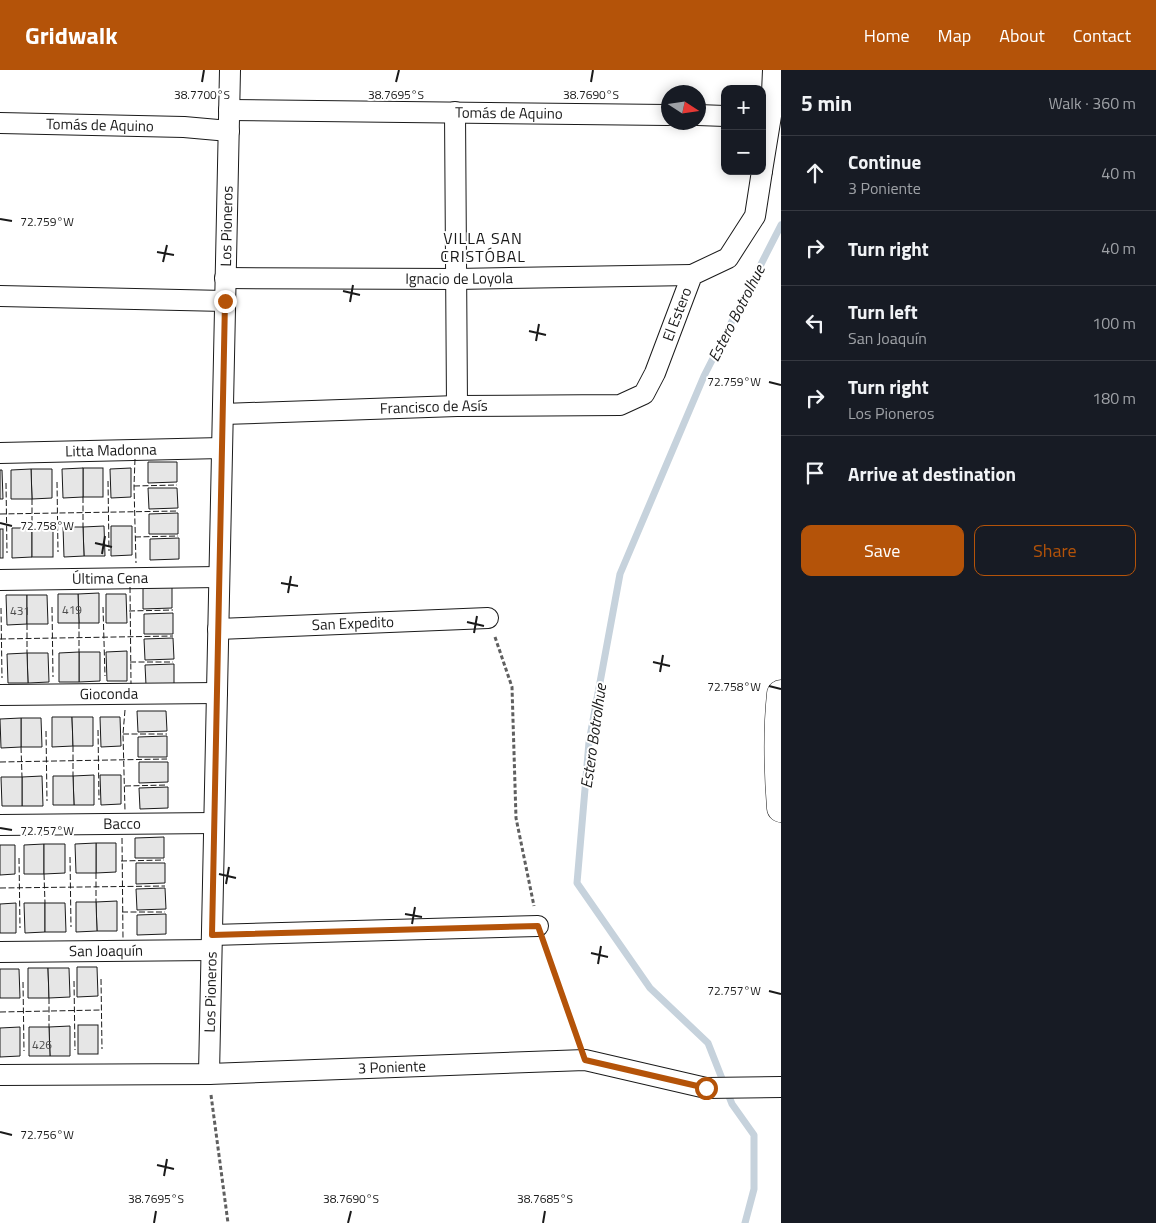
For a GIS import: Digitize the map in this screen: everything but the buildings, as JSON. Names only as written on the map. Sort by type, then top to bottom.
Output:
[{"type":"main road","points":[[781,694],[778,738],[781,808]]},
{"type":"street","name":"Los Pioneros","points":[[209,1074],[230,70]]},
{"type":"street","name":"El Estero","points":[[766,130],[774,70]]},
{"type":"street","name":"Tomás de Aquino","points":[[229,110],[661,115]]},
{"type":"street","points":[[455,112],[457,406]]},
{"type":"street","points":[[706,115],[721,116]]},
{"type":"street","name":"Tomás de Aquino","points":[[0,123],[184,127],[229,131]]},
{"type":"street","name":"El Estero","points":[[644,394],[655,373],[692,275],[728,258],[755,216],[761,175]]},
{"type":"street","name":"Ignacio de Loyola","points":[[225,278],[456,279],[692,275]]},
{"type":"street","points":[[0,296],[225,301]]},
{"type":"street","name":"Francisco de Asís","points":[[223,414],[457,406],[620,405],[644,394]]},
{"type":"street","name":"Litta Madonna","points":[[0,453],[222,448]]},
{"type":"street","name":"Última Cena","points":[[0,580],[219,577]]},
{"type":"street","name":"San Expedito","points":[[218,629],[488,618]]},
{"type":"street","name":"Gioconda","points":[[0,696],[217,693]]},
{"type":"street","name":"Bacco","points":[[0,825],[214,822]]},
{"type":"street","name":"San Joaquín","points":[[0,952],[538,926]]},
{"type":"street","name":"3 Poniente","points":[[0,1075],[209,1074],[585,1060],[706,1088],[779,1087]]},
{"type":"path","points":[[488,618],[512,687],[516,818],[538,926],[585,1060]]},
{"type":"path","points":[[209,1074],[228,1223]]},
{"type":"waterway","name":"Estero Botrolhue","points":[[745,1223],[754,1189],[754,1135],[732,1104],[708,1043],[650,988],[577,883],[589,742],[620,574],[704,376],[781,225]]},
{"type":"fence","points":[[135,459],[136,563]]},
{"type":"fence","points":[[108,481],[109,551]]},
{"type":"fence","points":[[57,482],[58,552]]},
{"type":"fence","points":[[6,483],[7,553]]},
{"type":"fence","points":[[134,486],[177,485]]},
{"type":"fence","points":[[83,497],[83,527]]},
{"type":"fence","points":[[32,499],[32,528]]},
{"type":"fence","points":[[0,514],[178,511]]},
{"type":"fence","points":[[135,537],[178,536]]},
{"type":"fence","points":[[130,587],[131,684]]},
{"type":"fence","points":[[52,607],[53,677]]},
{"type":"fence","points":[[103,607],[105,676]]},
{"type":"fence","points":[[1,608],[2,678]]},
{"type":"fence","points":[[129,611],[173,610]]},
{"type":"fence","points":[[79,623],[79,652]]},
{"type":"fence","points":[[27,624],[27,653]]},
{"type":"fence","points":[[0,639],[173,636]]},
{"type":"fence","points":[[130,662],[173,662]]},
{"type":"fence","points":[[125,710],[123,734],[125,811]]},
{"type":"fence","points":[[98,730],[99,800]]},
{"type":"fence","points":[[46,731],[47,801]]},
{"type":"fence","points":[[123,734],[167,734]]},
{"type":"fence","points":[[73,746],[73,776]]},
{"type":"fence","points":[[21,747],[22,777]]},
{"type":"fence","points":[[0,762],[167,759]]},
{"type":"fence","points":[[125,786],[167,785]]},
{"type":"fence","points":[[122,838],[123,939]]},
{"type":"fence","points":[[70,857],[71,927]]},
{"type":"fence","points":[[19,858],[20,928]]},
{"type":"fence","points":[[121,861],[164,860]]},
{"type":"fence","points":[[96,873],[96,902]]},
{"type":"fence","points":[[44,874],[45,903]]},
{"type":"fence","points":[[0,888],[165,886]]},
{"type":"fence","points":[[122,912],[165,912]]},
{"type":"fence","points":[[101,979],[102,1049]]},
{"type":"fence","points":[[74,981],[75,1050]]},
{"type":"fence","points":[[23,982],[24,1051]]},
{"type":"fence","points":[[49,998],[49,1027]]},
{"type":"fence","points":[[0,1012],[101,1010]]},
{"type":"district","name":"VILLA SAN CRISTÓBAL","points":[[483,247]]},
{"type":"route","points":[[225,301],[212,935],[538,926],[585,1060],[706,1088]]}]
